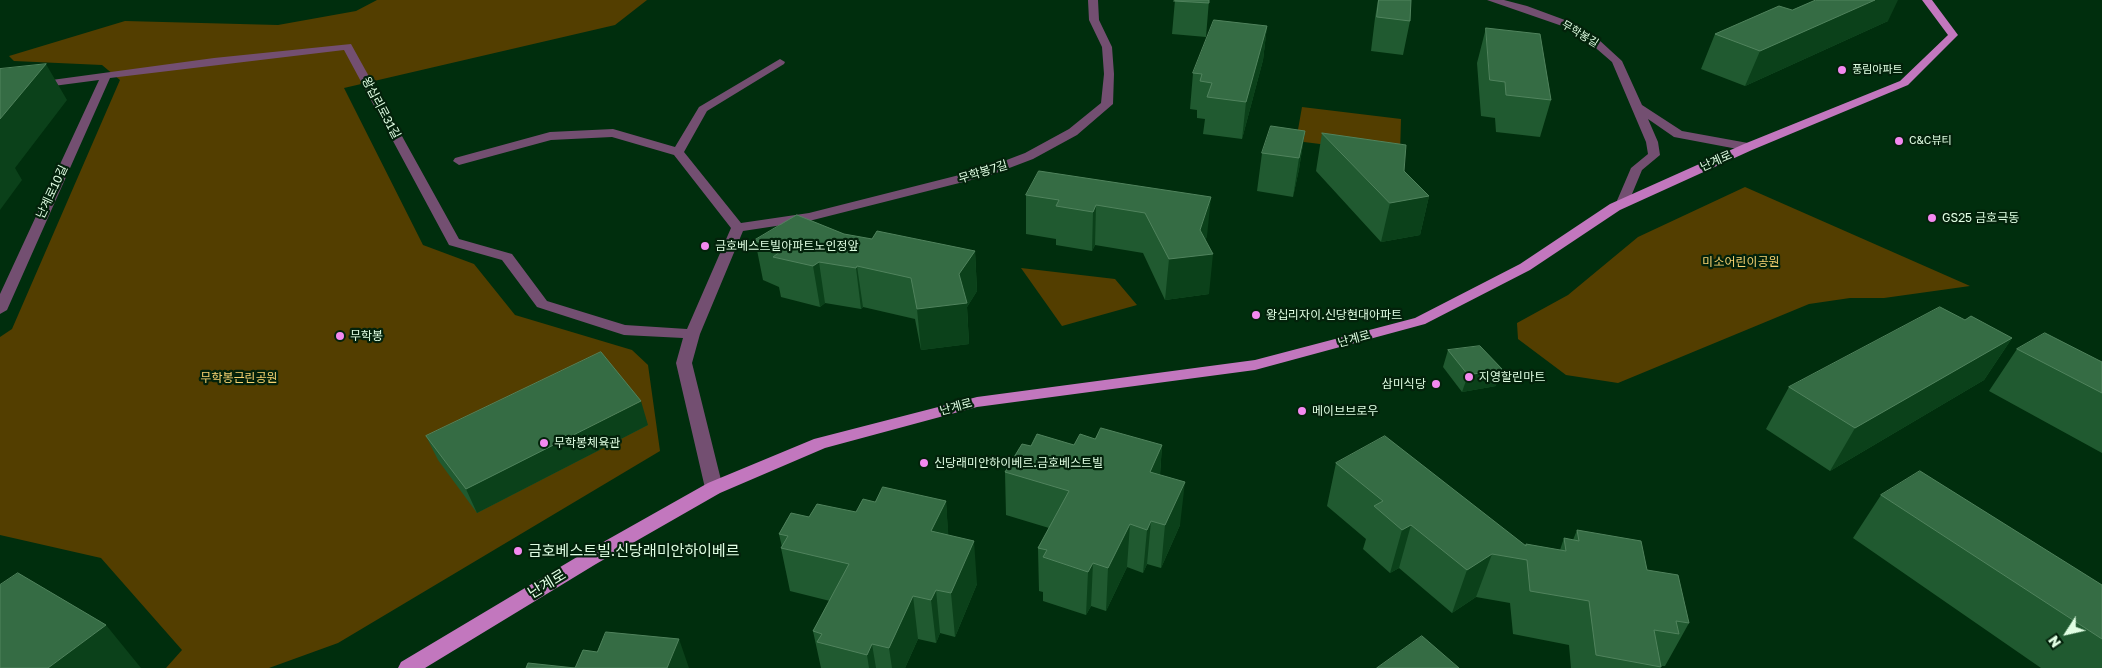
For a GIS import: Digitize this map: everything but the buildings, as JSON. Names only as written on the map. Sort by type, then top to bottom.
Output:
[{"type":"main road","name":"난계로","points":[[408,668],[589,559],[714,488],[820,443],[977,402],[1256,365],[1420,321],[1525,267],[1622,203],[1748,147],[1904,84],[1953,35],[1927,0]]},
{"type":"street","name":"무학봉7길","points":[[738,228],[809,217],[987,172],[1028,156],[1073,132],[1107,104],[1109,74],[1107,47],[1094,20],[1093,0]]},
{"type":"street","name":"무학봉길","points":[[1492,0],[1524,8],[1569,25],[1594,41],[1617,61],[1652,142],[1654,155],[1637,168],[1622,203]]},
{"type":"street","name":"왕십리로31길","points":[[0,90],[347,46],[454,242],[507,257],[542,304],[624,330],[692,334]]},
{"type":"street","points":[[678,152],[703,109],[780,62]]},
{"type":"street","name":"난계로10길","points":[[0,310],[106,76]]},
{"type":"street","points":[[1637,106],[1678,134],[1748,147]]},
{"type":"street","points":[[460,161],[550,136],[613,133],[678,152],[738,228],[692,334],[684,363],[714,488]]},
{"type":"green space","name":"무학봉근린공원","points":[[377,0],[647,0],[615,25],[344,88],[423,245],[474,264],[515,315],[632,350],[648,365],[660,451],[338,643],[269,668],[166,668],[182,650],[101,558],[0,535],[0,337],[12,329],[120,80],[102,65],[14,61],[9,56],[125,21],[278,25],[356,11]]},
{"type":"green space","points":[[1302,107],[1401,119],[1400,154],[1296,141]]},
{"type":"green space","name":"미소어린이공원","points":[[1745,187],[1970,286],[1884,298],[1850,298],[1809,304],[1618,383],[1566,375],[1518,339],[1517,323],[1568,295],[1638,237]]},
{"type":"green space","points":[[1021,268],[1115,279],[1137,305],[1062,326]]},
{"type":"place","name":"풍림아파트","points":[[1842,70]]},
{"type":"place","name":"C&C뷰티","points":[[1899,141]]},
{"type":"place","name":"GS25 금호극동","points":[[1932,218]]},
{"type":"place","name":"금호베스트빌아파트노인정앞","points":[[705,246]]},
{"type":"place","name":"왕십리자이.신당현대아파트","points":[[1256,315]]},
{"type":"place","name":"무학봉","points":[[340,336]]},
{"type":"place","name":"지영할린마트","points":[[1469,377]]},
{"type":"place","name":"삼미식당","points":[[1436,384]]},
{"type":"place","name":"메이브브로우","points":[[1302,411]]},
{"type":"place","name":"무학봉체육관","points":[[544,443]]},
{"type":"place","name":"신당래미안하이베르.금호베스트빌","points":[[924,463]]},
{"type":"place","name":"금호베스트빌.신당래미안하이베르","points":[[518,551]]}]
